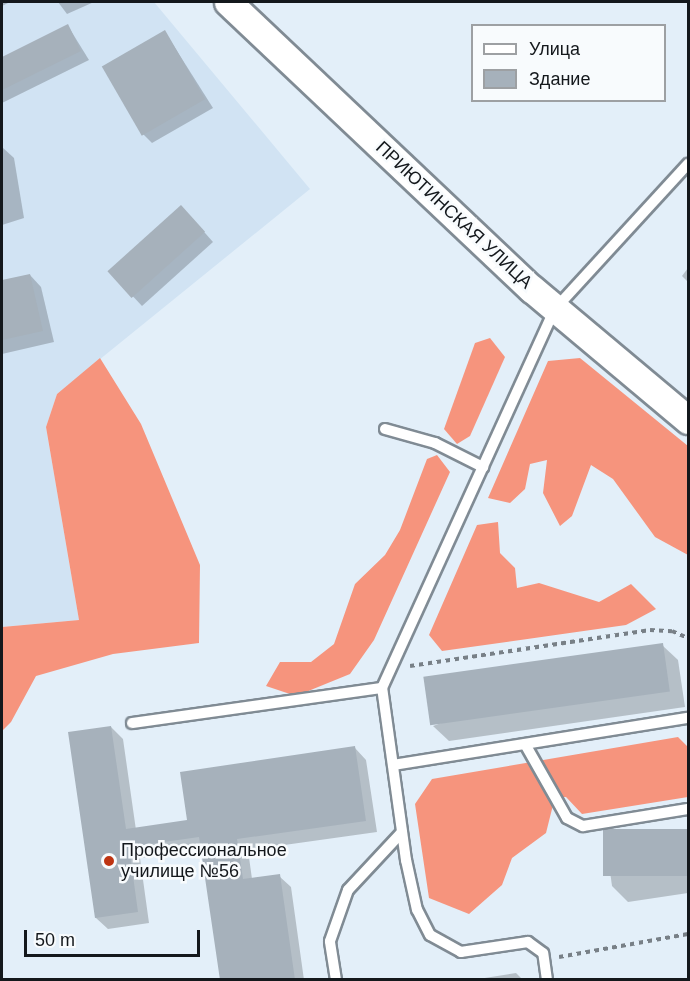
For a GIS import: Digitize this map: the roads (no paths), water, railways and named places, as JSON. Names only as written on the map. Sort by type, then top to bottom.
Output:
[{"type":"street","name":"ПРИЮТИНСКАЯ УЛИЦА","points":[[228,2],[555,309],[688,420]]},
{"type":"lane","points":[[547,980],[543,953],[528,942],[460,952],[430,935],[417,910],[402,832],[382,688],[555,309],[688,164]]},
{"type":"lane","points":[[385,429],[435,443],[483,467]]},
{"type":"lane","points":[[132,723],[382,688]]},
{"type":"lane","points":[[393,765],[688,718]]},
{"type":"lane","points":[[525,744],[567,818],[583,826],[688,809]]},
{"type":"lane","points":[[336,980],[330,941],[348,890],[402,832]]},
{"type":"place","name":"Профессиональное училище №56","points":[[109,861]]}]
